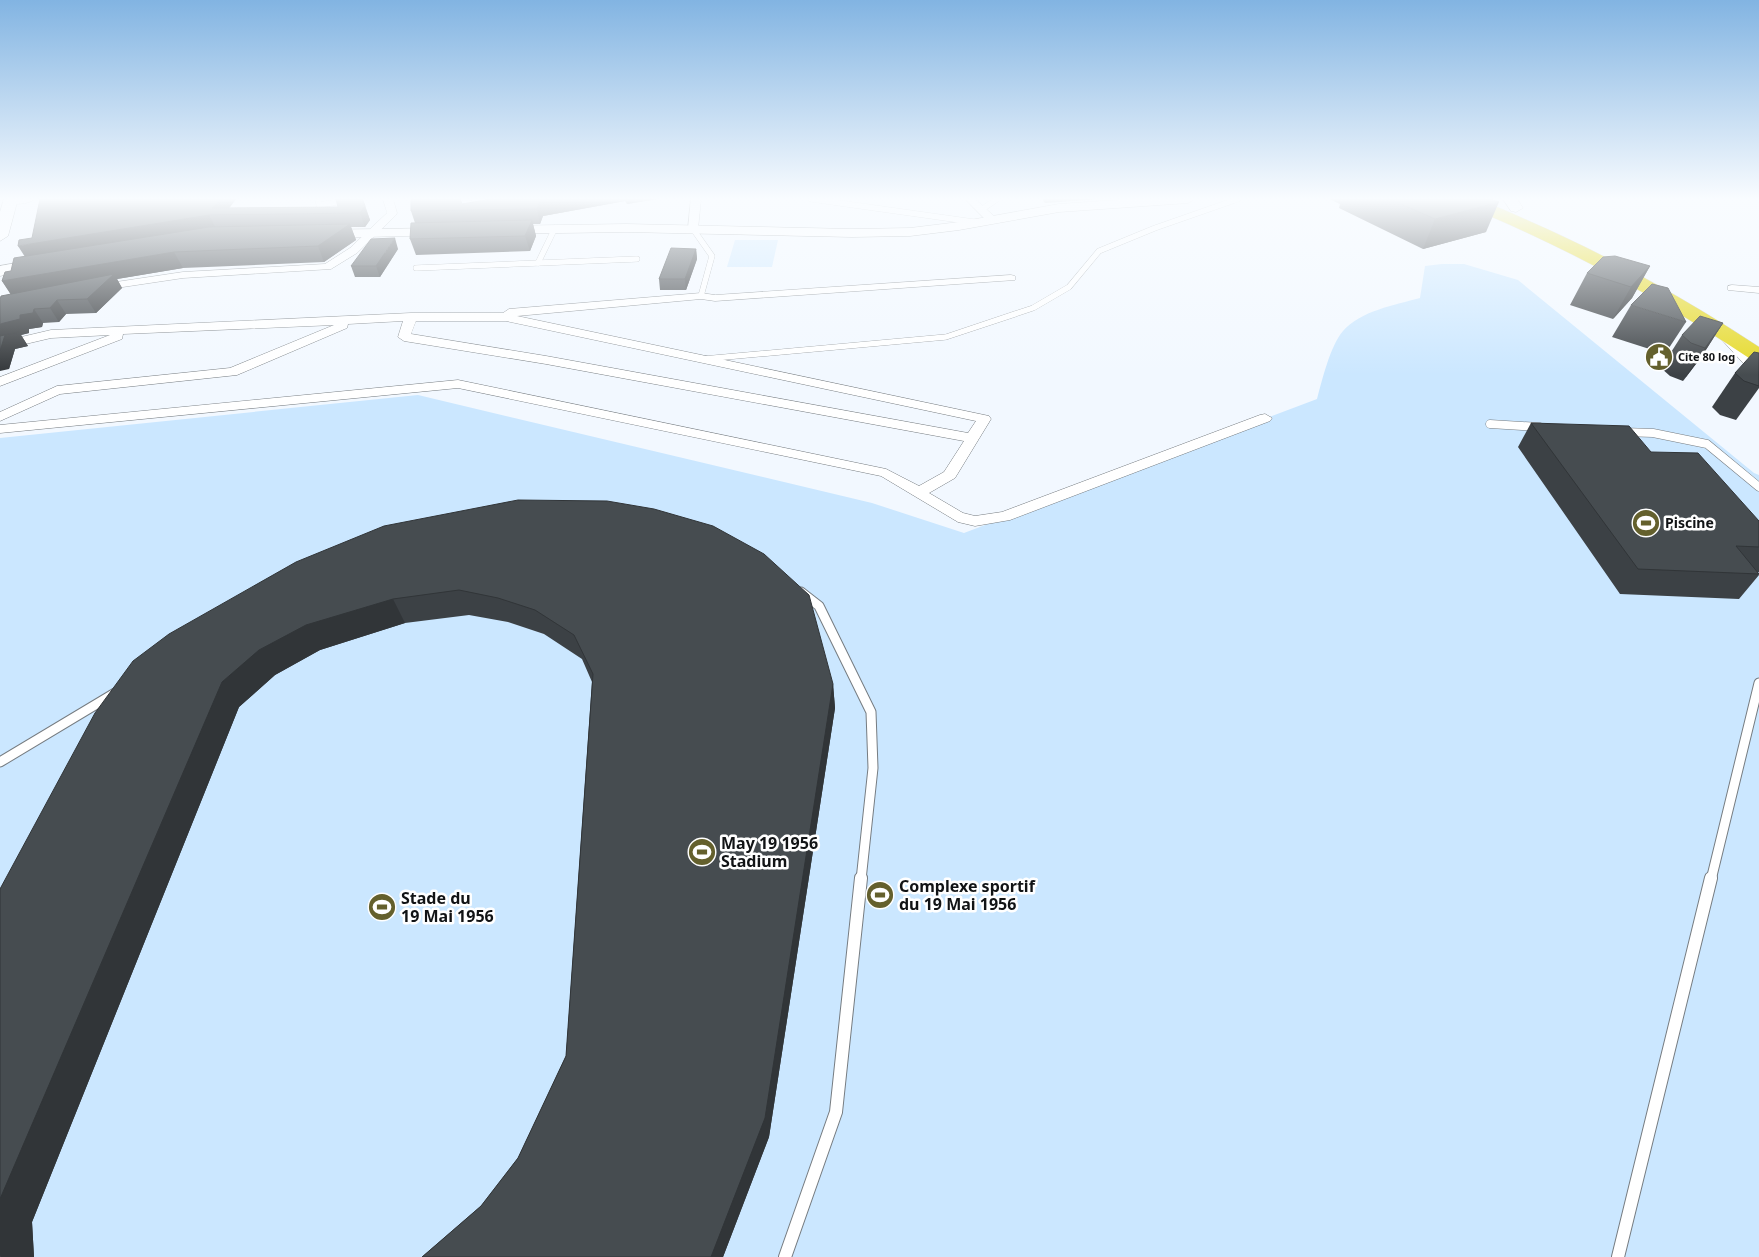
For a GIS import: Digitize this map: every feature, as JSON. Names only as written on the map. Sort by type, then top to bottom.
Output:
[{"type":"highway","points":[[1596,258],[1719,329],[1759,356]]},
{"type":"highway","points":[[1616,258],[1651,274],[1759,340]]},
{"type":"main road","points":[[0,271],[57,261]]},
{"type":"street","points":[[82,290],[183,275],[327,266],[339,262],[344,258]]},
{"type":"street","points":[[507,317],[509,313],[702,296],[715,298],[1011,278]]},
{"type":"street","points":[[1732,288],[1759,290]]},
{"type":"street","points":[[411,317],[404,337],[478,348],[815,412],[972,438]]},
{"type":"street","points":[[0,346],[50,334],[411,317],[507,317],[984,419],[950,475],[918,493]]},
{"type":"street","points":[[0,417],[57,390],[232,372],[356,320]]},
{"type":"street","points":[[1719,329],[1759,372]]},
{"type":"street","points":[[0,382],[132,330]]},
{"type":"street","points":[[0,428],[458,384],[886,473],[958,517],[975,521],[1005,517],[1265,418]]},
{"type":"lane","points":[[538,263],[541,258]]},
{"type":"lane","points":[[702,296],[712,258]]},
{"type":"lane","points":[[703,359],[946,337],[1033,308],[1069,287],[1093,258]]},
{"type":"lane","points":[[416,268],[637,259]]},
{"type":"lane","points":[[1490,424],[1548,428]]},
{"type":"lane","points":[[1614,431],[1653,433],[1707,444],[1759,487]]},
{"type":"lane","points":[[784,1257],[836,1112],[873,768],[871,712],[852,670],[819,606],[789,583]]},
{"type":"lane","points":[[1618,1257],[1759,683]]},
{"type":"lane","points":[[0,762],[121,690]]},
{"type":"shaded area","points":[[730,258],[774,258],[772,267],[727,267]]},
{"type":"shaded area","name":"Complexe sportif du 19 Mai 1956","points":[[1464,264],[1518,280],[1754,473],[1759,475],[1759,1257],[0,1257],[0,438],[418,395],[872,503],[964,533],[1317,399],[1330,354],[1343,331],[1350,324],[1368,314],[1420,298],[1425,266]]},
{"type":"building","points":[[14,258],[140,258],[2,281],[5,272],[11,271]]},
{"type":"building","points":[[357,258],[382,258],[376,266],[351,266]]},
{"type":"building","points":[[667,258],[693,258],[685,279],[659,279]]},
{"type":"building","points":[[1602,258],[1621,258],[1650,266],[1631,287],[1587,273]]},
{"type":"building","points":[[114,274],[87,299],[57,300],[50,308],[34,309],[33,313],[20,315],[20,319],[0,324],[1,296]]},
{"type":"building","points":[[1652,284],[1668,288],[1686,322],[1631,305]]},
{"type":"building","points":[[1700,316],[1723,323],[1705,348],[1691,343],[1682,335]]},
{"type":"building","points":[[19,332],[5,335],[0,351],[0,336]]},
{"type":"building","points":[[1754,352],[1759,353],[1759,386],[1744,381],[1735,373]]},
{"type":"building","name":"Piscine","points":[[1531,423],[1629,426],[1651,452],[1698,453],[1759,521],[1759,547],[1736,546],[1759,574],[1638,569]]},
{"type":"building","name":"May 19 1956 Stadium","points":[[518,500],[607,501],[654,509],[713,526],[764,554],[809,595],[833,684],[765,1118],[711,1257],[422,1257],[481,1206],[518,1158],[566,1056],[593,674],[574,635],[535,610],[498,598],[459,590],[393,599],[306,625],[259,650],[222,682],[0,1199],[0,889],[95,713],[133,661],[169,634],[296,562],[384,526]]},
{"type":"place","name":"Cite 80 log","points":[[1659,357]]},
{"type":"place","name":"Piscine","points":[[1646,523]]},
{"type":"place","name":"May 19 1956 Stadium","points":[[702,852]]},
{"type":"place","name":"Complexe sportif du 19 Mai 1956","points":[[880,895]]},
{"type":"place","name":"Stade du 19 Mai 1956","points":[[382,907]]}]
